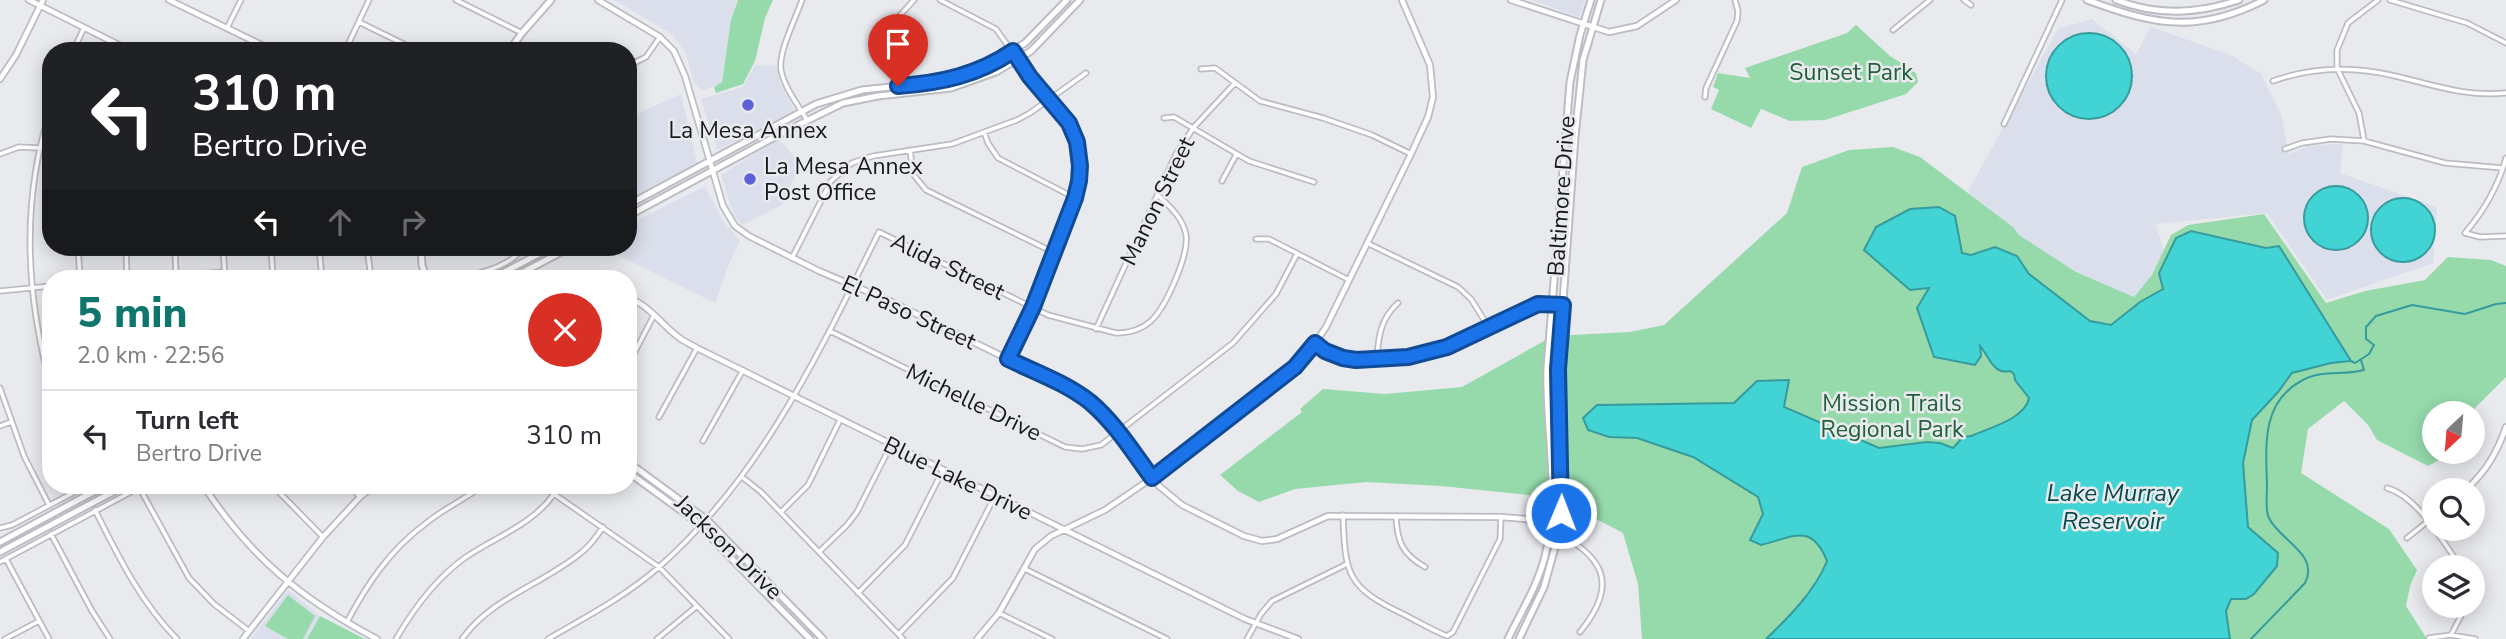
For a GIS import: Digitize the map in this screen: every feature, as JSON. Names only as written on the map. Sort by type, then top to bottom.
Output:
[{"type":"main road","points":[[516,42],[551,0]]},
{"type":"main road","points":[[637,200],[833,98],[862,90],[938,82],[981,69],[1013,51],[1067,0]]},
{"type":"main road","points":[[637,211],[843,103],[960,86],[994,73],[1018,59],[1047,36],[1080,0]]},
{"type":"main road","name":"Baltimore Drive","points":[[1508,639],[1545,558],[1550,528],[1552,500],[1546,401],[1570,82],[1591,0]]},
{"type":"main road","name":"Baltimore Drive","points":[[1519,639],[1544,587],[1559,533],[1562,500],[1558,369],[1580,82],[1601,0]]},
{"type":"main road","points":[[2087,0],[2135,17],[2170,23],[2211,20],[2264,0]]},
{"type":"main road","points":[[2116,0],[2171,13],[2208,10],[2239,0]]},
{"type":"main road","points":[[508,270],[535,256]]},
{"type":"main road","points":[[527,270],[554,256]]},
{"type":"main road","name":"Jackson Drive","points":[[637,468],[707,520],[822,639]]},
{"type":"main road","name":"Jackson Drive","points":[[637,478],[701,526],[810,639]]},
{"type":"main road","points":[[0,542],[89,494]]},
{"type":"main road","points":[[0,552],[109,494]]},
{"type":"street","points":[[29,0],[41,3],[113,42]]},
{"type":"street","points":[[169,0],[256,42]]},
{"type":"street","points":[[228,28],[241,0]]},
{"type":"street","points":[[349,42],[369,0]]},
{"type":"street","points":[[456,0],[467,3],[522,33]]},
{"type":"street","name":"El Paso Street","points":[[598,0],[660,37],[674,51],[681,66],[723,206],[735,226],[748,236],[792,258],[890,301],[1079,394],[1103,414],[1152,478],[1182,505],[1258,541],[1277,539],[1316,519],[1343,516],[1501,517],[1526,519],[1550,528]]},
{"type":"street","points":[[802,0],[780,64],[785,81],[807,120]]},
{"type":"street","points":[[892,24],[914,0]]},
{"type":"street","points":[[940,0],[996,29],[1049,100],[1065,117],[1077,142],[1080,174],[1075,198],[1033,307],[1008,359]]},
{"type":"street","points":[[977,639],[999,612],[1035,550],[1062,529],[1105,510],[1152,478],[1295,367],[1326,327],[1411,154],[1428,117],[1433,97],[1432,76],[1425,50],[1402,0]]},
{"type":"street","points":[[1511,0],[1609,32],[1632,29],[1676,0]]},
{"type":"street","points":[[1705,97],[1706,88],[1737,21],[1735,0]]},
{"type":"street","points":[[1894,30],[1930,0]]},
{"type":"street","points":[[1964,0],[1971,5]]},
{"type":"street","points":[[2004,124],[2062,0]]},
{"type":"street","points":[[2364,141],[2359,113],[2337,68],[2337,50],[2348,23],[2378,0]]},
{"type":"street","points":[[2390,0],[2468,23],[2506,43]]},
{"type":"street","points":[[0,79],[16,55],[41,3]]},
{"type":"street","points":[[359,22],[400,42]]},
{"type":"street","points":[[77,42],[84,27]]},
{"type":"street","points":[[637,62],[646,57],[660,37]]},
{"type":"street","points":[[1201,69],[1215,68],[1260,101],[1372,135],[1411,154]]},
{"type":"street","points":[[2273,81],[2306,72],[2337,68],[2393,75],[2475,95],[2506,93]]},
{"type":"street","points":[[792,258],[831,181],[840,171],[863,159],[952,144],[1017,120],[1086,73]]},
{"type":"street","points":[[1570,82],[1580,82]]},
{"type":"street","name":"Manon Street","points":[[1096,329],[1176,154],[1194,127],[1235,83]]},
{"type":"street","points":[[1164,118],[1174,117],[1194,127],[1236,155],[1314,182]]},
{"type":"street","points":[[984,132],[998,158],[1075,198]]},
{"type":"street","points":[[2285,149],[2331,139],[2364,141],[2445,163],[2503,168]]},
{"type":"street","points":[[42,141],[30,222],[32,288],[42,353]]},
{"type":"street","points":[[0,154],[19,147],[40,148]]},
{"type":"street","points":[[910,150],[913,174],[923,187],[1053,252]]},
{"type":"street","points":[[1222,181],[1236,155]]},
{"type":"street","points":[[2506,158],[2493,195],[2465,233],[2480,237],[2506,236]]},
{"type":"street","name":"Alida Street","points":[[852,285],[879,232],[1055,318],[1121,333],[1140,328],[1157,315],[1186,252],[1186,235],[1177,214],[1158,195]]},
{"type":"street","points":[[1256,239],[1269,239],[1349,279]]},
{"type":"street","points":[[1366,242],[1458,287],[1471,299],[1488,327]]},
{"type":"street","name":"Michelle Drive","points":[[830,331],[1065,447],[1092,448],[1101,445],[1233,343],[1276,294],[1297,254]]},
{"type":"street","points":[[490,270],[516,256]]},
{"type":"street","points":[[548,639],[610,603],[659,567],[707,520],[743,477],[794,397],[852,285]]},
{"type":"street","points":[[0,291],[42,287]]},
{"type":"street","name":"Blue Lake Drive","points":[[637,302],[678,338],[697,348],[1255,624],[1298,639]]},
{"type":"street","points":[[1377,359],[1381,328],[1389,312],[1398,303]]},
{"type":"street","points":[[1315,343],[1325,351],[1343,358],[1377,359],[1431,353],[1538,304],[1563,305]]},
{"type":"street","points":[[637,348],[654,315]]},
{"type":"street","points":[[659,417],[697,348]]},
{"type":"street","points":[[703,441],[743,370]]},
{"type":"street","points":[[0,388],[11,422],[42,492]]},
{"type":"street","points":[[781,512],[808,485],[840,419]]},
{"type":"street","points":[[0,426],[11,422]]},
{"type":"street","points":[[2478,478],[2503,445],[2506,427]]},
{"type":"street","points":[[819,552],[858,512],[891,445]]},
{"type":"street","points":[[858,593],[905,545],[943,470]]},
{"type":"street","points":[[743,477],[781,512],[903,639]]},
{"type":"street","points":[[2386,488],[2406,498],[2422,516]]},
{"type":"street","points":[[43,494],[49,505]]},
{"type":"street","points":[[0,528],[12,526],[70,494]]},
{"type":"street","points":[[0,562],[126,494]]},
{"type":"street","points":[[146,494],[189,578],[214,604],[249,631]]},
{"type":"street","points":[[210,494],[242,539],[288,582],[315,604],[377,639]]},
{"type":"street","points":[[281,494],[323,537]]},
{"type":"street","points":[[357,494],[360,497]]},
{"type":"street","points":[[243,639],[323,537],[364,494]]},
{"type":"street","points":[[346,623],[370,581],[402,543],[423,525],[470,494]]},
{"type":"street","points":[[396,639],[415,608],[458,563],[530,519],[545,507],[554,494],[659,567],[729,639]]},
{"type":"street","points":[[899,634],[953,578],[995,496]]},
{"type":"street","points":[[95,510],[154,615],[177,639]]},
{"type":"street","points":[[1343,516],[1347,564],[1359,586],[1372,598],[1447,636],[1453,632],[1500,539],[1501,517]]},
{"type":"street","points":[[1396,516],[1397,534],[1404,552],[1425,567]]},
{"type":"street","points":[[2407,538],[2422,526]]},
{"type":"street","points":[[462,639],[478,621],[498,605],[580,554],[603,527]]},
{"type":"street","points":[[1550,528],[1590,553],[1597,562],[1601,575],[1602,593],[1591,619],[1580,632]]},
{"type":"street","points":[[51,534],[110,639]]},
{"type":"street","points":[[2442,541],[2453,555]]},
{"type":"street","points":[[6,559],[49,639]]},
{"type":"street","points":[[1247,639],[1272,601],[1347,564]]},
{"type":"street","points":[[1023,568],[1167,639]]},
{"type":"street","points":[[657,639],[697,606]]},
{"type":"street","points":[[999,612],[1052,639]]},
{"type":"street","points":[[2451,635],[2460,618]]},
{"type":"street","points":[[5,639],[39,621]]},
{"type":"street","points":[[2429,638],[2451,635],[2474,639]]},
{"type":"shaded area","points":[[614,0],[737,0],[721,83],[703,91],[694,83],[686,54],[676,39]]},
{"type":"shaded area","points":[[1531,0],[1585,0],[1579,17]]},
{"type":"shaded area","points":[[2092,19],[2136,54],[2151,27],[2231,55],[2261,74],[2281,114],[2289,154],[2311,145],[2343,144],[2340,173],[2437,207],[2433,263],[2327,300],[2267,213],[2156,224],[2164,252],[2151,281],[2129,303],[2014,240],[1968,191],[2058,29]]},
{"type":"shaded area","points":[[755,65],[776,66],[780,84],[795,111],[717,150],[701,99],[743,87]]},
{"type":"shaded area","points":[[681,94],[697,163],[637,195],[637,114]]},
{"type":"shaded area","points":[[779,139],[800,164],[783,204],[743,225],[734,216],[721,175]]},
{"type":"shaded area","points":[[705,186],[722,220],[740,241],[715,303],[619,256],[637,256],[637,220]]},
{"type":"shaded area","points":[[288,590],[320,616],[307,639],[251,639]]},
{"type":"green space","points":[[738,0],[773,0],[765,18],[755,61],[743,84],[716,93],[714,87],[722,82],[731,20]]},
{"type":"green space","name":"Sunset Park","points":[[1856,25],[1890,56],[1916,73],[1918,82],[1906,94],[1825,120],[1790,121],[1761,109],[1751,128],[1711,109],[1719,90],[1713,87],[1718,73],[1750,78],[1745,68],[1847,33]]},
{"type":"green space","name":"Mission Trails Regional Park","points":[[1893,147],[1920,157],[2013,227],[2019,235],[2076,272],[2134,297],[2152,275],[2171,235],[2188,225],[2264,214],[2326,303],[2365,291],[2425,280],[2448,257],[2491,260],[2506,266],[2506,377],[2482,401],[2422,401],[2422,463],[2377,440],[2368,425],[2344,401],[2308,429],[2301,473],[2389,529],[2417,570],[2406,606],[2427,639],[1642,639],[1638,584],[1623,533],[1556,498],[1441,486],[1366,482],[1295,489],[1259,502],[1238,491],[1220,475],[1302,412],[1300,409],[1323,389],[1385,394],[1462,387],[1553,336],[1630,332],[1664,325],[1787,213],[1802,167],[1849,150]]},
{"type":"green space","points":[[288,595],[315,616],[303,639],[288,639],[265,626]]},
{"type":"green space","points":[[320,616],[365,639],[307,639]]},
{"type":"water","points":[[2081,33],[2097,33],[2120,45],[2129,59],[2132,76],[2129,93],[2120,107],[2097,119],[2081,119],[2065,112],[2053,100],[2046,84],[2046,68],[2053,52],[2065,40]]},
{"type":"water","points":[[2330,186],[2342,186],[2359,195],[2366,206],[2366,230],[2359,241],[2342,250],[2330,250],[2318,245],[2309,236],[2304,224],[2304,212],[2309,200],[2318,191]]},
{"type":"water","points":[[2403,198],[2421,204],[2429,212],[2435,230],[2429,248],[2421,256],[2403,262],[2385,256],[2377,248],[2371,230],[2377,212],[2385,204]]},
{"type":"water","name":"Lake Murray Reservoir","points":[[1939,207],[1955,216],[1962,253],[1971,255],[1995,247],[2017,256],[2029,274],[2090,321],[2111,325],[2140,302],[2163,289],[2159,273],[2176,238],[2191,231],[2266,248],[2279,246],[2351,361],[2292,373],[2252,420],[2243,463],[2248,527],[2278,553],[2277,566],[2254,594],[2246,599],[2231,599],[2226,611],[2230,639],[1766,639],[1801,603],[1816,583],[1827,561],[1821,549],[1814,541],[1799,535],[1761,545],[1750,540],[1763,514],[1758,497],[1693,457],[1637,438],[1609,437],[1588,430],[1583,418],[1597,405],[1734,403],[1757,381],[1789,380],[1784,407],[1879,448],[1927,442],[1953,448],[1963,437],[2014,417],[2021,412],[2029,398],[2015,380],[2014,374],[1995,367],[1980,346],[1981,356],[1975,365],[1934,357],[1917,308],[1929,288],[1910,290],[1864,250],[1876,227],[1910,209]]},
{"type":"waterway","points":[[2351,361],[2355,363],[2369,354],[2374,345],[2366,339],[2366,327],[2376,316],[2412,305],[2465,314],[2506,303]]},
{"type":"waterway","points":[[2251,639],[2305,583],[2308,573],[2303,555],[2274,526],[2268,515],[2267,441],[2272,413],[2288,390],[2301,381],[2316,375],[2364,370],[2361,360]]},
{"type":"place","name":"La Mesa Annex","points":[[748,105]]},
{"type":"place","name":"La Mesa Annex Post Office","points":[[750,179]]},
{"type":"route","points":[[898,86],[938,82],[962,76],[1013,51],[1030,77],[1062,112],[1079,150],[1079,181],[1033,307],[1008,359],[1073,390],[1092,404],[1113,426],[1152,478],[1295,367],[1315,343],[1335,356],[1356,360],[1408,357],[1447,347],[1538,304],[1563,305],[1558,369],[1561,513]]}]
